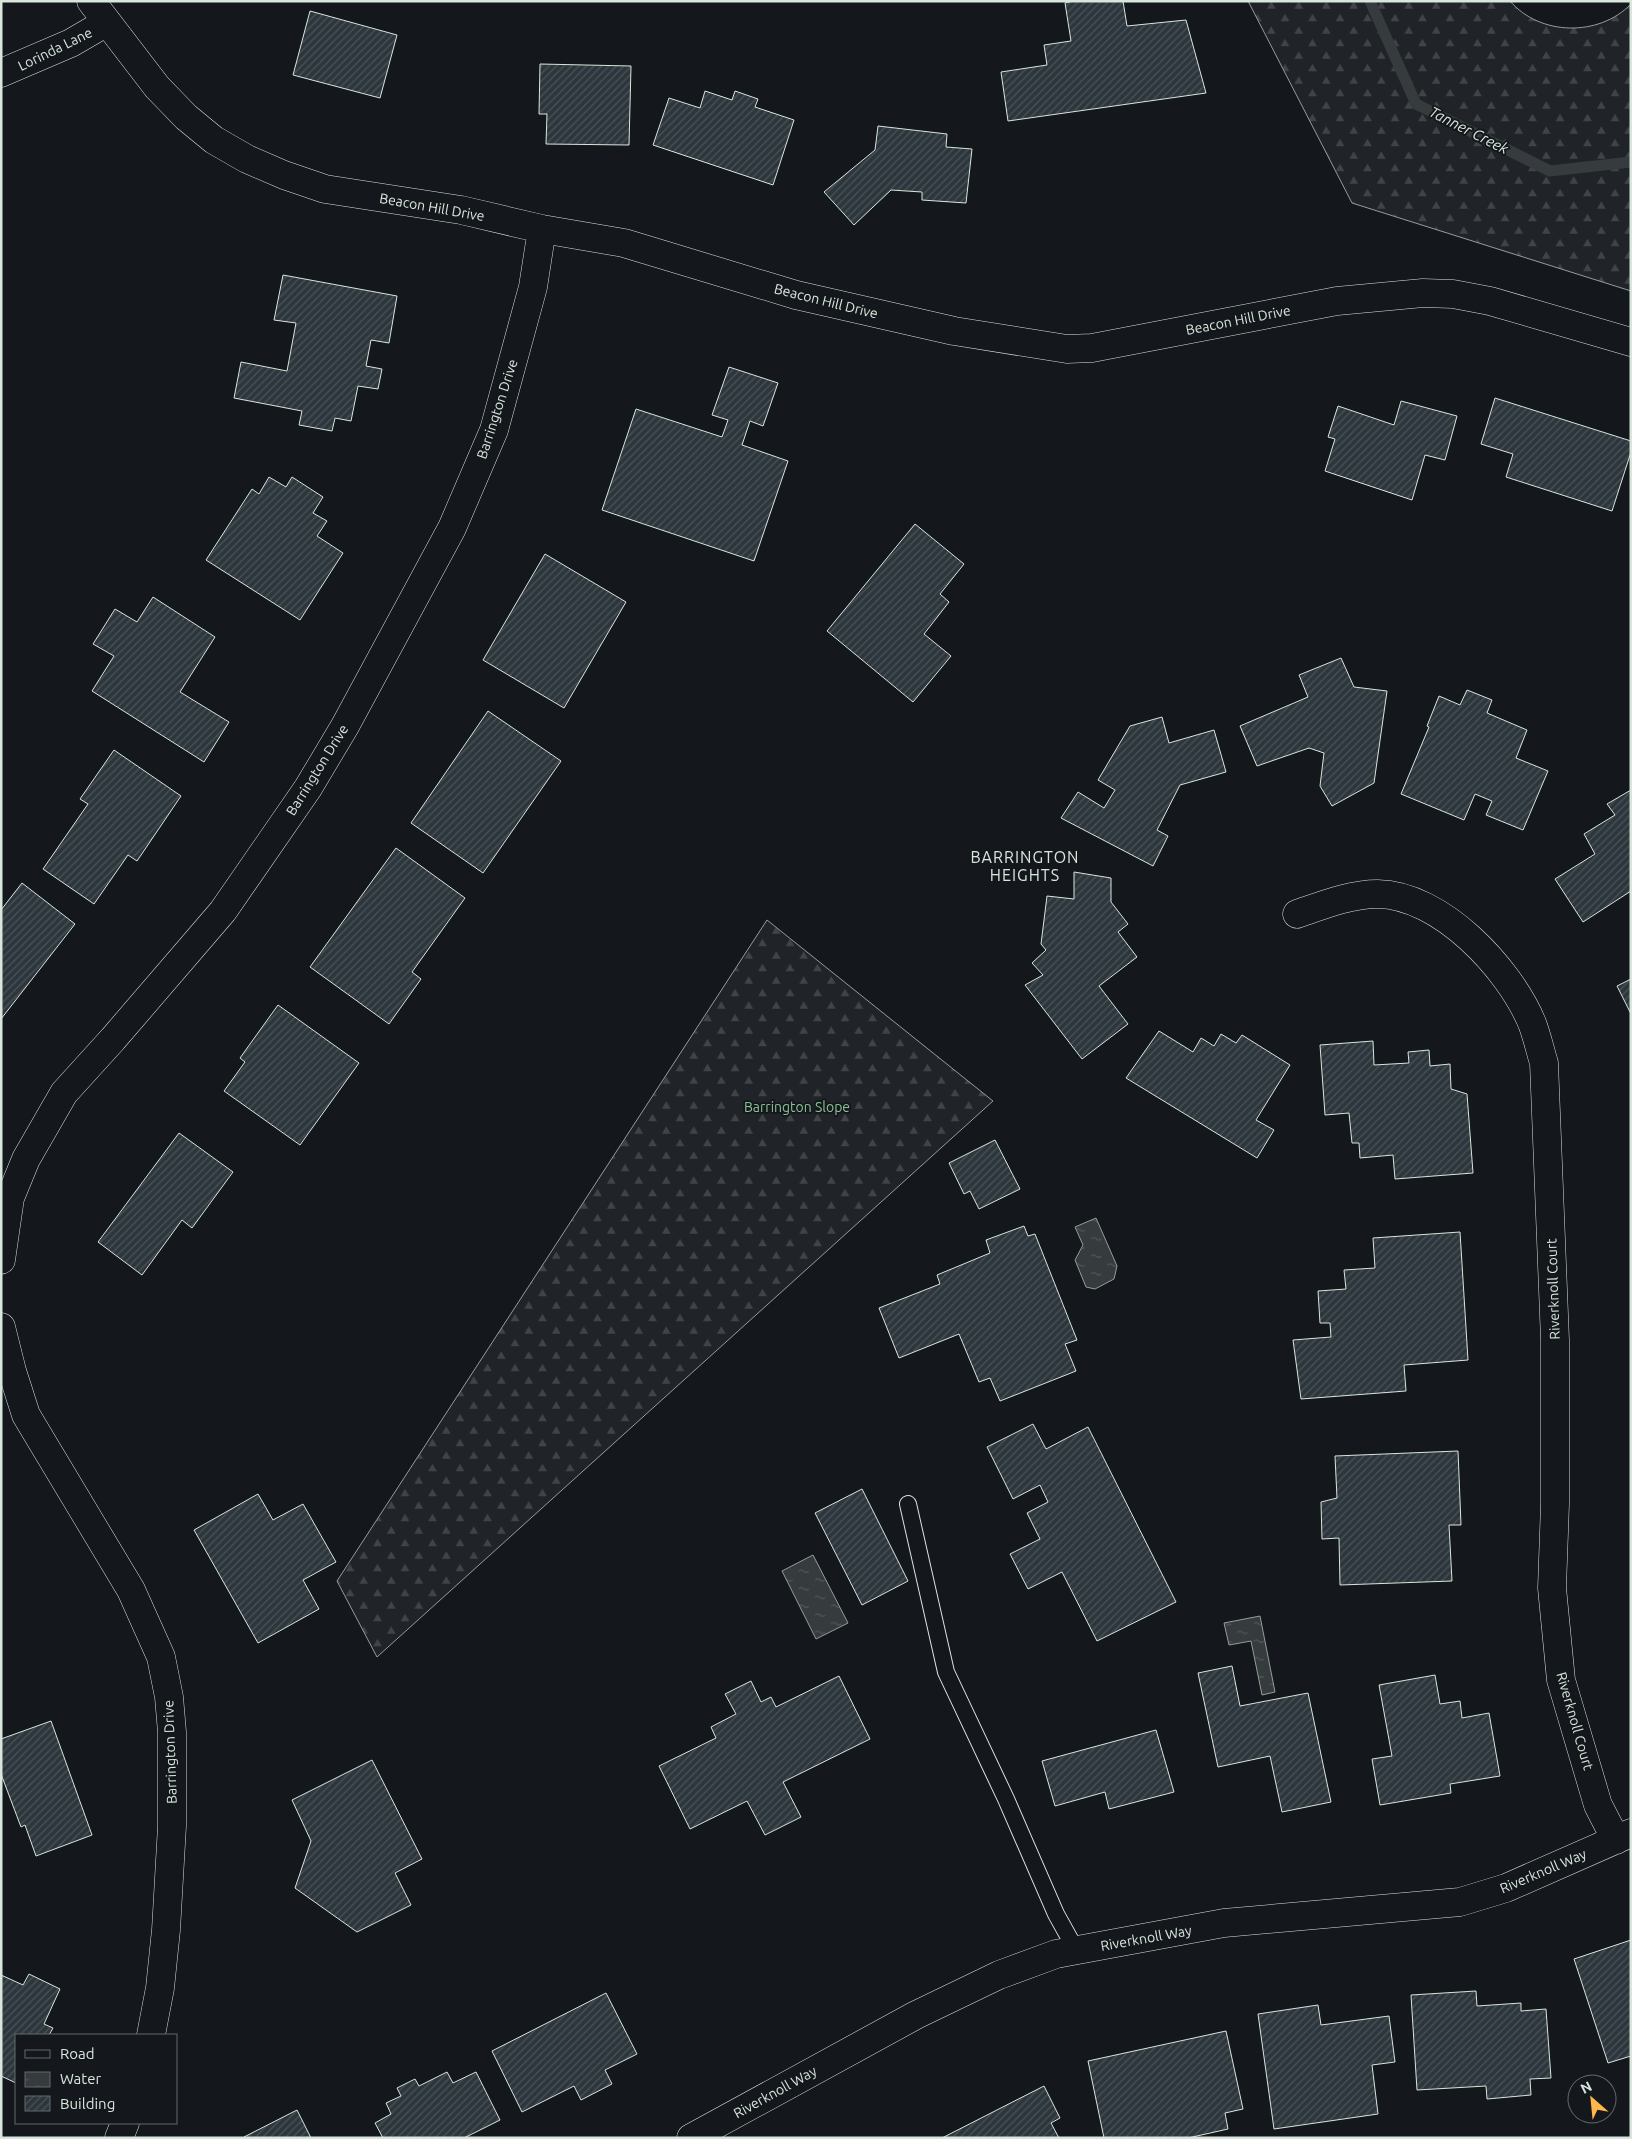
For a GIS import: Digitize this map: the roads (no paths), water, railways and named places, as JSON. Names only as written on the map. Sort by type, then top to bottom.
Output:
[{"type":"street","name":"Beacon Hill Drive","points":[[91,1],[157,87],[186,117],[214,140],[284,175],[325,189],[462,210],[542,229],[624,243],[796,295],[907,321],[998,340],[1067,349],[1092,348],[1337,301],[1423,293],[1453,294],[1490,301],[1631,342]]},
{"type":"street","name":"Lorinda Lane","points":[[1,73],[71,43],[107,22]]},
{"type":"street","name":"Barrington Drive","points":[[1,1260],[10,1198],[26,1158],[64,1093],[113,1040],[223,911],[308,788],[452,528],[494,430],[533,287],[542,229]]},
{"type":"street","name":"Riverknoll Court","points":[[1297,914],[1339,899],[1378,894],[1418,903],[1449,922],[1485,952],[1517,996],[1532,1023],[1544,1063],[1545,1073],[1555,1356],[1552,1588],[1561,1680],[1598,1805],[1624,1836]]},
{"type":"street","name":"Barrington Drive","points":[[1,1327],[12,1372],[26,1415],[131,1590],[161,1657],[169,1697],[172,1732],[172,1817],[161,1981],[151,2034]]},
{"type":"street","name":"Riverknoll Way","points":[[691,2138],[924,2011],[999,1975],[1056,1954],[1224,1923],[1460,1902],[1506,1888],[1624,1836]]},
{"type":"street","points":[[119,2138],[125,2124]]},
{"type":"lane","points":[[908,1504],[946,1672],[1006,1799],[1056,1914],[1076,1950]]},
{"type":"water","points":[[1096,1218],[1117,1266],[1114,1279],[1095,1289],[1086,1287],[1075,1260],[1083,1245],[1075,1227]]},
{"type":"water","points":[[813,1555],[848,1623],[816,1639],[782,1571]]},
{"type":"water","points":[[1260,1616],[1275,1692],[1262,1695],[1251,1641],[1229,1645],[1224,1623]]},
{"type":"waterway","name":"Tanner Creek","points":[[1370,1],[1416,104],[1550,171],[1631,162]]},
{"type":"district","name":"BARRINGTON HEIGHTS","points":[[1025,866]]},
{"type":"park label","name":"Barrington Slope","points":[[797,1107]]}]
